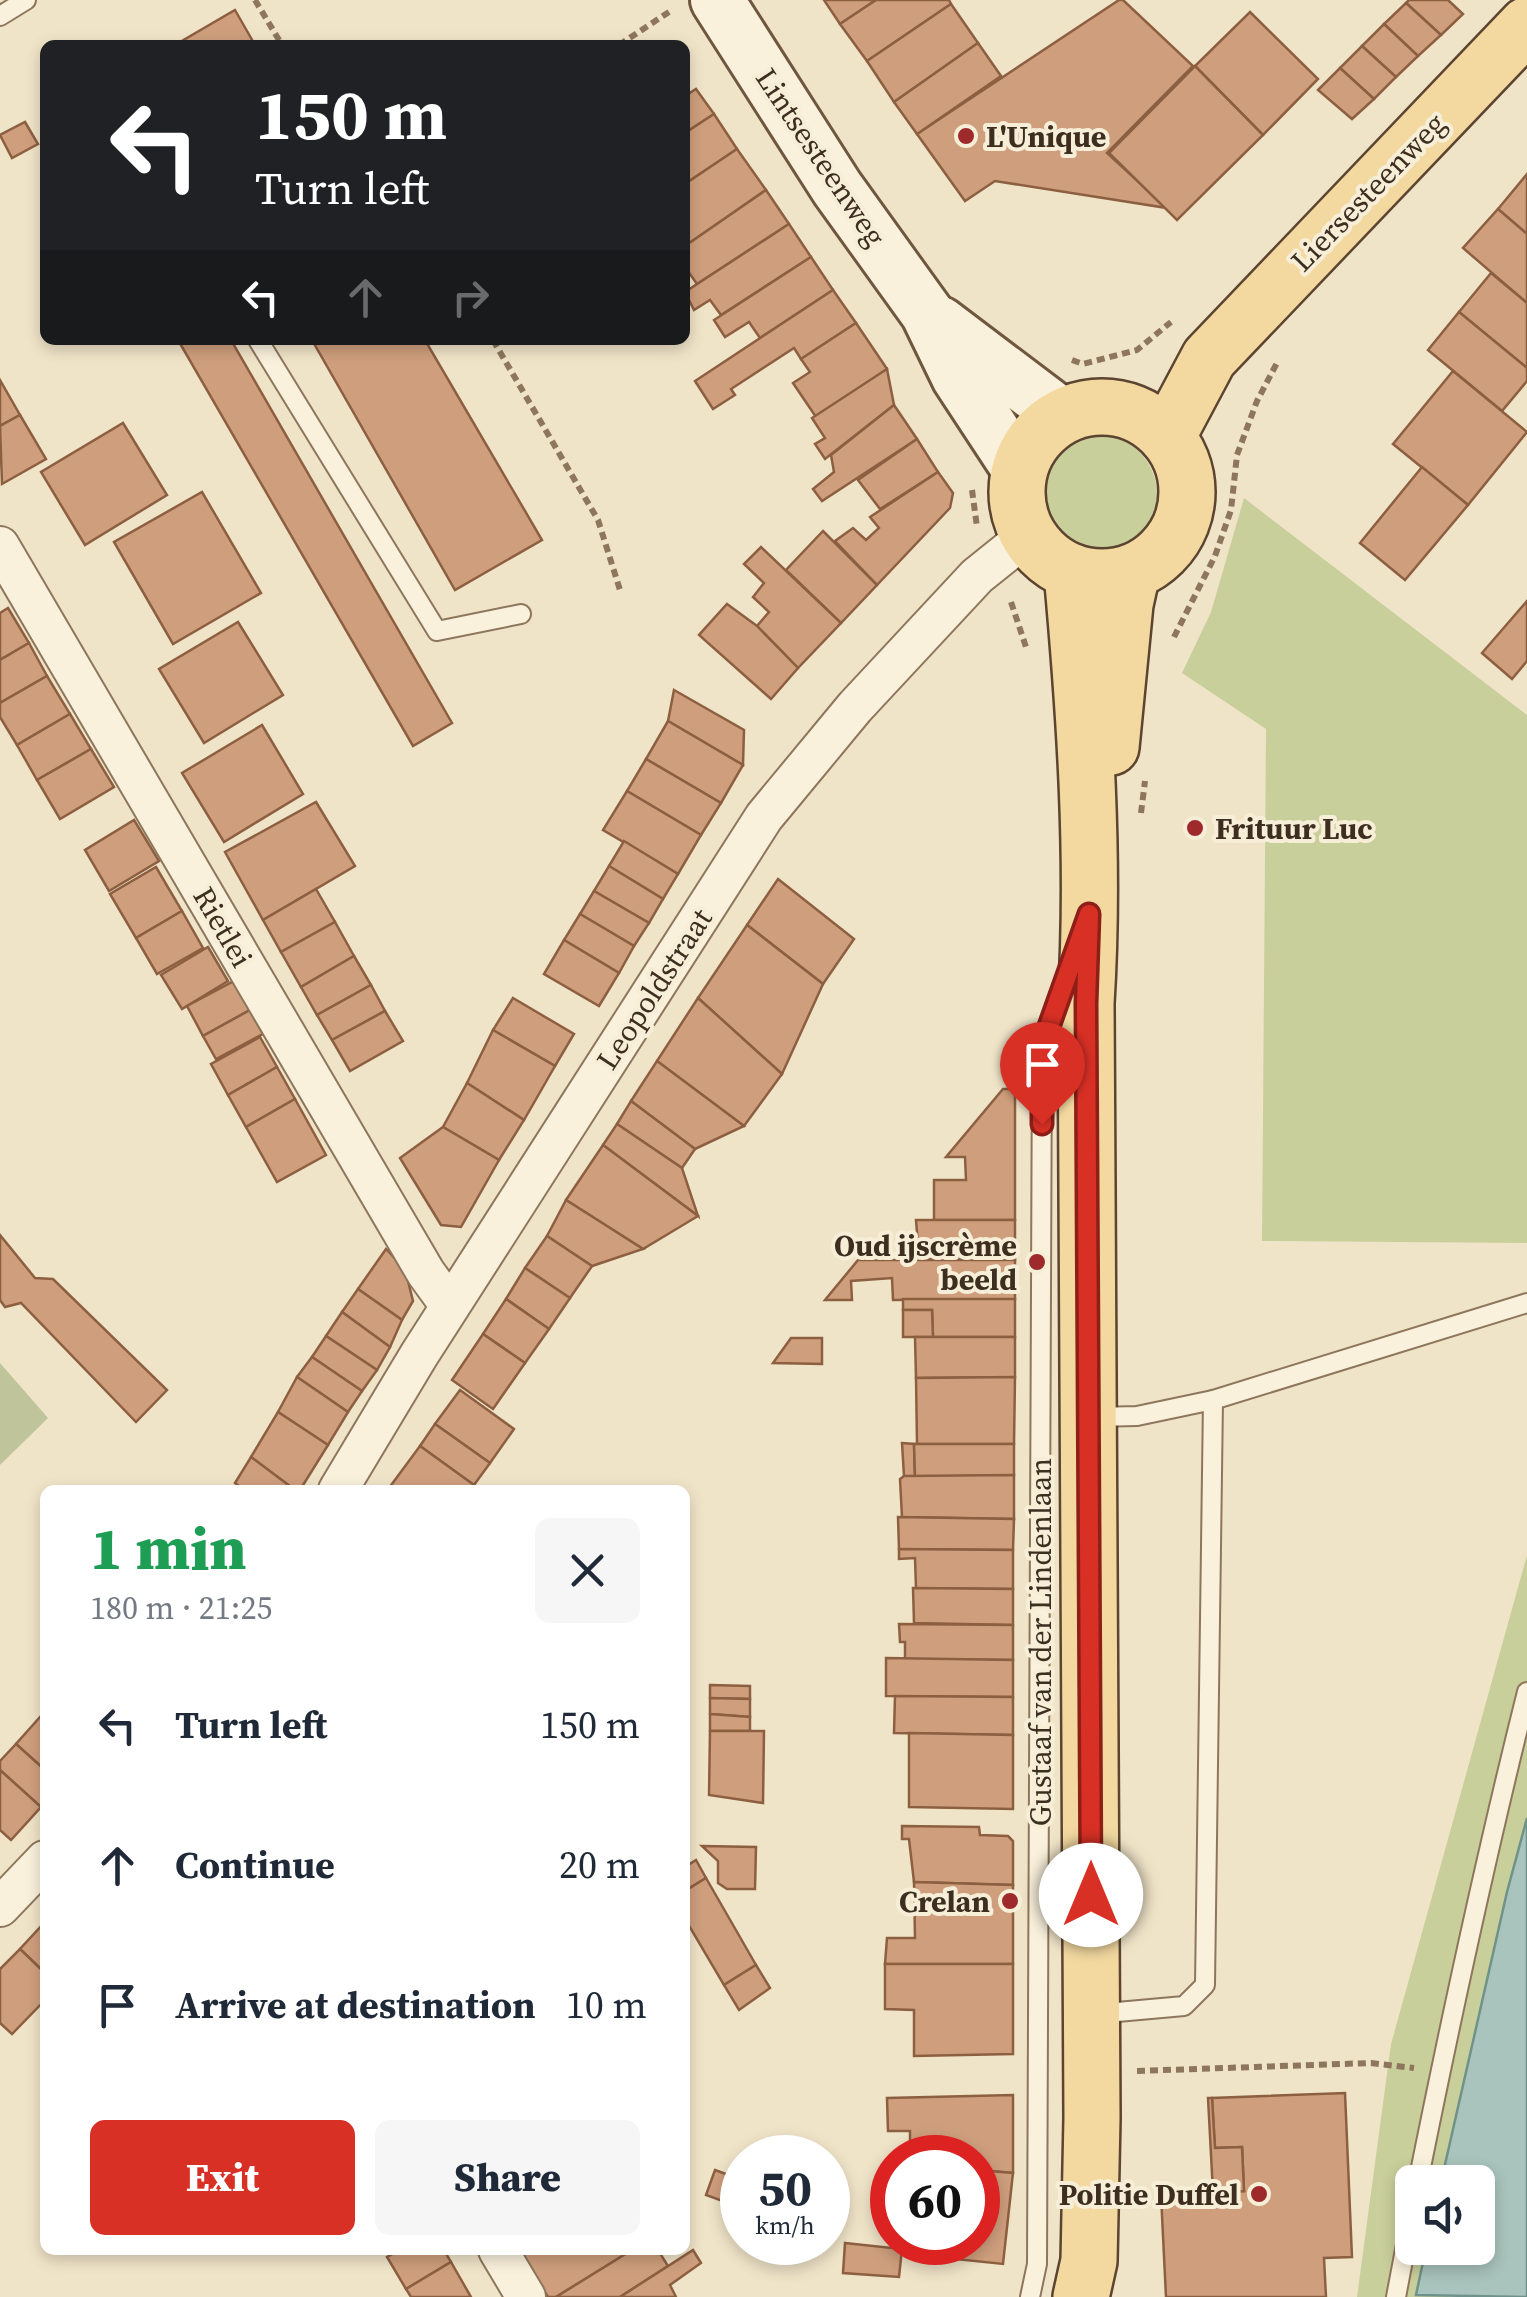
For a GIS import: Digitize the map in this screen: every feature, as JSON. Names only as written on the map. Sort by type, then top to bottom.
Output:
[{"type":"main road","name":"Liersesteenweg","points":[[1167,438],[1209,358],[1527,26]]},
{"type":"main road","name":"Liersesteenweg","points":[[1118,408],[1209,358]]},
{"type":"main road","points":[[1090,408],[1118,408],[1146,419],[1167,438],[1181,460],[1187,487],[1185,514],[1174,538],[1156,558],[1132,572],[1102,577],[1072,572],[1047,558],[1011,548],[1019,470],[1036,438],[1063,416],[1090,408]]},
{"type":"main road","points":[[1072,572],[1083,689],[1089,914],[1086,1003],[1092,2014],[1088,2261],[1080,2297]]},
{"type":"main road","points":[[1089,914],[1132,572]]},
{"type":"street","name":"Lintsesteenweg","points":[[734,10],[837,188],[928,312]]},
{"type":"street","points":[[928,312],[1063,416]]},
{"type":"street","points":[[928,312],[958,377],[1019,470]]},
{"type":"street","name":"Rietlei","points":[[0,546],[406,1239],[450,1306]]},
{"type":"street","name":"Leopoldstraat","points":[[341,1485],[450,1306],[764,817],[855,708],[1011,548]]},
{"type":"street","points":[[0,1907],[40,1865]]},
{"type":"street","points":[[501,2255],[526,2297]]},
{"type":"lane","points":[[0,16],[26,0]]},
{"type":"lane","points":[[261,345],[437,630],[521,614]]},
{"type":"lane","name":"Gustaaf van der Lindenlaan","points":[[1030,2297],[1038,2264],[1042,1046],[1089,914]]},
{"type":"lane","points":[[1088,1417],[1137,1416],[1213,1400],[1527,1303]]},
{"type":"lane","points":[[1092,2014],[1184,2006],[1205,1986],[1213,1400]]},
{"type":"lane","points":[[1421,2165],[1485,1861],[1527,1692]]},
{"type":"lane","points":[[1396,2297],[1402,2265]]},
{"type":"path","points":[[255,0],[279,40]]},
{"type":"path","points":[[627,40],[687,0]]},
{"type":"path","points":[[1068,358],[1083,364],[1137,350],[1171,322],[1257,400],[1236,456],[1230,510],[1215,556],[1180,619],[1168,654]]},
{"type":"path","points":[[495,345],[598,520],[620,590]]},
{"type":"path","points":[[1011,548],[1028,652]]},
{"type":"path","points":[[1134,2071],[1371,2063],[1440,2070]]},
{"type":"green space","points":[[1096,434],[1119,439],[1139,452],[1152,472],[1157,495],[1152,518],[1139,538],[1119,551],[1096,556],[1073,551],[1053,538],[1040,518],[1035,495],[1040,472],[1053,452],[1073,439]]},
{"type":"green space","points":[[1244,498],[1527,715],[1527,1243],[1262,1241],[1266,729],[1182,673],[1211,612]]},
{"type":"green space","points":[[0,1363],[48,1418],[0,1465]]},
{"type":"green space","points":[[1527,1555],[1527,2034],[1484,2165],[1395,2165],[1395,2265],[1463,2265],[1448,2297],[1357,2297],[1391,2044]]},
{"type":"water","points":[[1527,1818],[1527,2297],[1416,2295],[1422,2265],[1495,2265],[1495,2165],[1445,2165]]},
{"type":"building","points":[[824,0],[876,0],[840,24]]},
{"type":"building","points":[[876,0],[949,0],[951,4],[867,61],[840,24]]},
{"type":"building","points":[[1119,0],[1193,66],[1107,153],[1167,208],[995,181],[965,201],[917,134]]},
{"type":"building","points":[[1448,0],[1463,14],[1441,35],[1406,3]]},
{"type":"building","points":[[1406,3],[1441,35],[1418,56],[1384,24]]},
{"type":"building","points":[[951,4],[978,43],[894,102],[867,61]]},
{"type":"building","points":[[235,10],[252,40],[184,40]]},
{"type":"building","points":[[1250,12],[1318,79],[1263,135],[1195,66]]},
{"type":"building","points":[[1384,24],[1418,56],[1396,77],[1362,46]]},
{"type":"building","points":[[978,43],[1001,76],[917,134],[894,102]]},
{"type":"building","points":[[1362,46],[1396,77],[1374,99],[1340,68]]},
{"type":"building","points":[[1195,66],[1263,135],[1177,220],[1109,153]]},
{"type":"building","points":[[1340,68],[1374,99],[1352,119],[1318,90]]},
{"type":"building","points":[[696,89],[714,114],[690,130],[690,93]]},
{"type":"building","points":[[714,114],[737,149],[690,181],[690,130]]},
{"type":"building","points":[[25,122],[38,144],[12,158],[0,135]]},
{"type":"building","points":[[737,149],[766,190],[690,243],[690,181]]},
{"type":"building","points":[[1527,174],[1527,234],[1498,209]]},
{"type":"building","points":[[766,190],[789,224],[697,284],[690,274],[690,243]]},
{"type":"building","points":[[1498,209],[1527,234],[1527,303],[1463,248]]},
{"type":"building","points":[[789,224],[811,257],[721,315],[710,300],[694,310],[690,289]]},
{"type":"building","points":[[811,257],[833,290],[760,338],[749,322],[725,337],[714,320]]},
{"type":"building","points":[[1491,273],[1527,303],[1527,368],[1459,312]]},
{"type":"building","points":[[833,290],[856,323],[801,359],[794,348],[731,389],[735,395],[713,409],[695,381]]},
{"type":"building","points":[[1459,312],[1527,368],[1527,381],[1502,411],[1428,350]]},
{"type":"building","points":[[856,323],[887,369],[816,417],[793,383],[810,372],[801,359]]},
{"type":"building","points":[[181,345],[234,345],[452,723],[413,746]]},
{"type":"building","points":[[315,345],[428,345],[542,540],[455,590]]},
{"type":"building","points":[[887,369],[894,405],[825,459],[815,444],[825,438],[812,418]]},
{"type":"building","points":[[1453,371],[1527,432],[1468,505],[1393,444]]},
{"type":"building","points":[[0,380],[20,415],[0,426]]},
{"type":"building","points":[[894,405],[917,439],[822,501],[813,489],[834,472],[831,455]]},
{"type":"building","points":[[20,415],[46,459],[2,484],[0,426]]},
{"type":"building","points":[[123,423],[167,495],[85,545],[41,472]]},
{"type":"building","points":[[917,439],[938,472],[880,509],[858,480]]},
{"type":"building","points":[[1422,467],[1468,505],[1405,580],[1360,543]]},
{"type":"building","points":[[938,472],[953,493],[950,508],[877,585],[835,541],[853,528],[866,540],[879,528],[870,517]]},
{"type":"building","points":[[202,492],[261,593],[173,644],[114,542]]},
{"type":"building","points":[[823,531],[877,585],[841,623],[786,570]]},
{"type":"building","points":[[761,547],[841,623],[798,668],[757,626],[769,612],[753,597],[764,583],[744,564]]},
{"type":"building","points":[[1527,601],[1527,661],[1512,679],[1482,653]]},
{"type":"building","points":[[727,604],[757,626],[798,668],[771,699],[699,635]]},
{"type":"building","points":[[8,608],[29,643],[0,660],[0,613]]},
{"type":"building","points":[[238,622],[283,695],[204,743],[159,669]]},
{"type":"building","points":[[29,643],[47,676],[0,703],[0,660]]},
{"type":"building","points":[[47,676],[70,714],[17,745],[0,717],[0,703]]},
{"type":"building","points":[[674,690],[744,730],[743,765],[668,721]]},
{"type":"building","points":[[70,714],[91,749],[37,780],[17,745]]},
{"type":"building","points":[[668,721],[743,765],[721,803],[646,759]]},
{"type":"building","points":[[262,725],[303,794],[224,842],[182,773]]},
{"type":"building","points":[[91,749],[114,787],[60,819],[37,780]]},
{"type":"building","points":[[646,759],[721,803],[701,835],[627,791]]},
{"type":"building","points":[[627,791],[701,835],[678,874],[603,830]]},
{"type":"building","points":[[316,802],[355,866],[263,920],[225,852]]},
{"type":"building","points":[[134,820],[159,861],[109,891],[85,850]]},
{"type":"building","points":[[624,841],[678,874],[663,899],[609,866]]},
{"type":"building","points":[[609,866],[663,899],[649,923],[594,891]]},
{"type":"building","points":[[156,867],[182,911],[136,938],[110,894]]},
{"type":"building","points":[[778,879],[854,939],[823,984],[747,925]]},
{"type":"building","points":[[316,889],[335,922],[281,952],[263,920]]},
{"type":"building","points":[[594,891],[649,923],[634,946],[580,914]]},
{"type":"building","points":[[182,911],[203,948],[157,974],[136,938]]},
{"type":"building","points":[[580,914],[634,946],[619,973],[564,940]]},
{"type":"building","points":[[335,922],[354,956],[301,987],[281,952]]},
{"type":"building","points":[[747,925],[823,984],[782,1074],[698,998]]},
{"type":"building","points":[[564,940],[619,973],[599,1006],[544,974]]},
{"type":"building","points":[[208,947],[228,981],[182,1009],[161,975]]},
{"type":"building","points":[[354,956],[371,985],[317,1015],[301,987]]},
{"type":"building","points":[[234,981],[250,1010],[203,1036],[187,1006]]},
{"type":"building","points":[[371,985],[385,1011],[332,1040],[317,1015]]},
{"type":"building","points":[[513,998],[574,1034],[555,1066],[493,1030]]},
{"type":"building","points":[[698,998],[782,1074],[744,1126],[657,1061]]},
{"type":"building","points":[[250,1010],[263,1034],[216,1059],[203,1036]]},
{"type":"building","points":[[385,1011],[403,1041],[350,1071],[332,1040]]},
{"type":"building","points":[[493,1030],[555,1066],[524,1120],[467,1083]]},
{"type":"building","points":[[260,1037],[277,1067],[228,1095],[211,1064]]},
{"type":"building","points":[[657,1061],[744,1126],[695,1149],[631,1101]]},
{"type":"building","points":[[277,1067],[295,1099],[246,1127],[228,1095]]},
{"type":"building","points":[[467,1083],[524,1120],[499,1160],[443,1127]]},
{"type":"building","points":[[1003,1089],[1015,1089],[1015,1220],[934,1220],[934,1180],[966,1180],[965,1157],[946,1157]]},
{"type":"building","points":[[295,1099],[326,1155],[277,1182],[246,1127]]},
{"type":"building","points":[[631,1101],[695,1149],[682,1168],[617,1124]]},
{"type":"building","points":[[617,1124],[682,1168],[698,1216],[603,1145]]},
{"type":"building","points":[[443,1127],[499,1160],[461,1227],[441,1225],[400,1158]]},
{"type":"building","points":[[603,1145],[698,1216],[643,1249],[566,1200]]},
{"type":"building","points":[[566,1200],[643,1249],[592,1266],[547,1236]]},
{"type":"building","points":[[916,1220],[1015,1220],[1015,1260],[919,1259]]},
{"type":"building","points":[[0,1235],[35,1278],[53,1279],[167,1390],[136,1422],[21,1303],[5,1307],[0,1300]]},
{"type":"building","points":[[547,1236],[592,1266],[570,1298],[525,1268]]},
{"type":"building","points":[[386,1249],[405,1269],[413,1301],[402,1320],[358,1289]]},
{"type":"building","points":[[858,1260],[1015,1260],[1015,1299],[893,1300],[892,1278],[851,1281],[852,1300],[825,1300]]},
{"type":"building","points":[[525,1268],[570,1298],[549,1329],[506,1299]]},
{"type":"building","points":[[358,1289],[402,1320],[390,1347],[342,1312]]},
{"type":"building","points":[[506,1299],[549,1329],[525,1363],[483,1334]]},
{"type":"building","points":[[903,1299],[1015,1299],[1015,1337],[933,1337],[932,1310],[903,1310]]},
{"type":"building","points":[[903,1310],[932,1310],[933,1337],[903,1337]]},
{"type":"building","points":[[342,1312],[390,1347],[377,1370],[326,1336]]},
{"type":"building","points":[[483,1334],[525,1363],[493,1409],[452,1380]]},
{"type":"building","points":[[326,1336],[377,1370],[362,1391],[312,1357]]},
{"type":"building","points":[[915,1337],[1015,1337],[1015,1377],[916,1378]]},
{"type":"building","points":[[791,1338],[822,1338],[822,1364],[773,1363]]},
{"type":"building","points":[[312,1357],[362,1391],[348,1412],[297,1377]]},
{"type":"building","points":[[297,1377],[348,1412],[328,1445],[278,1412]]},
{"type":"building","points":[[1015,1377],[1014,1444],[917,1444],[916,1378]]},
{"type":"building","points":[[460,1390],[514,1429],[490,1463],[435,1424]]},
{"type":"building","points":[[278,1412],[328,1445],[303,1485],[288,1485],[251,1457]]},
{"type":"building","points":[[435,1424],[490,1463],[474,1485],[420,1446]]},
{"type":"building","points":[[902,1443],[914,1444],[915,1477],[904,1476]]},
{"type":"building","points":[[914,1444],[1014,1444],[1014,1475],[915,1477]]},
{"type":"building","points":[[420,1446],[474,1485],[391,1485]]},
{"type":"building","points":[[251,1457],[288,1485],[238,1485],[235,1483]]},
{"type":"building","points":[[1014,1475],[1014,1519],[902,1517],[900,1479],[904,1476]]},
{"type":"building","points":[[898,1517],[1014,1519],[1013,1550],[899,1549]]},
{"type":"building","points":[[899,1549],[1013,1550],[1013,1589],[916,1588],[915,1558],[899,1559]]},
{"type":"building","points":[[913,1588],[1013,1589],[1013,1625],[914,1623]]},
{"type":"building","points":[[899,1624],[1013,1625],[1013,1660],[905,1659]]},
{"type":"building","points":[[886,1658],[1013,1660],[1013,1697],[886,1696]]},
{"type":"building","points":[[710,1685],[750,1686],[750,1699],[710,1698]]},
{"type":"building","points":[[895,1696],[1013,1697],[1013,1735],[894,1733]]},
{"type":"building","points":[[710,1698],[750,1699],[750,1717],[710,1714]]},
{"type":"building","points":[[710,1714],[750,1717],[750,1731],[710,1731]]},
{"type":"building","points":[[40,1717],[40,1766],[16,1744]]},
{"type":"building","points":[[710,1731],[764,1731],[763,1803],[709,1795]]},
{"type":"building","points":[[909,1733],[1013,1735],[1013,1809],[909,1807]]},
{"type":"building","points":[[16,1744],[40,1766],[40,1806],[0,1770],[0,1761]]},
{"type":"building","points":[[0,1770],[40,1808],[11,1840],[0,1830]]},
{"type":"building","points":[[902,1826],[979,1827],[980,1835],[1008,1836],[1013,1841],[1013,1885],[914,1882],[909,1839],[902,1839]]},
{"type":"building","points":[[702,1846],[756,1847],[755,1889],[727,1889],[718,1883],[718,1861]]},
{"type":"building","points":[[696,1860],[706,1878],[690,1888],[690,1864]]},
{"type":"building","points":[[706,1878],[756,1965],[724,1985],[690,1927],[690,1888]]},
{"type":"building","points":[[914,1882],[1013,1885],[1013,1964],[885,1964],[887,1938],[915,1938]]},
{"type":"building","points":[[40,1927],[40,1968],[20,1949]]},
{"type":"building","points":[[20,1949],[40,1968],[40,2005],[12,2034],[0,2023],[0,1969]]},
{"type":"building","points":[[885,1964],[1013,1964],[1013,2054],[914,2056],[914,2010],[885,2009]]},
{"type":"building","points":[[756,1965],[770,1988],[739,2010],[724,1985]]},
{"type":"building","name":"Politie Duffel","points":[[1345,2093],[1352,2257],[1324,2258],[1326,2297],[1166,2297],[1161,2195],[1244,2191],[1242,2147],[1215,2148],[1212,2098]]},
{"type":"building","points":[[1013,2095],[1013,2173],[1000,2172],[1000,2135],[910,2135],[910,2131],[888,2131],[887,2098]]},
{"type":"building","points":[[1208,2098],[1212,2098],[1215,2148],[1242,2147],[1244,2191],[1213,2192]]},
{"type":"building","points":[[715,2170],[720,2172],[720,2200],[706,2195]]},
{"type":"building","points":[[1000,2172],[1013,2173],[1003,2264],[1000,2264]]},
{"type":"building","points":[[850,2244],[870,2246],[870,2265],[900,2265],[899,2277],[843,2273],[844,2265],[850,2265]]},
{"type":"building","points":[[693,2250],[701,2263],[670,2285],[676,2297],[620,2297],[690,2255]]},
{"type":"building","points":[[447,2255],[451,2262],[406,2289],[387,2257]]},
{"type":"building","points":[[522,2255],[624,2255],[556,2297],[548,2297]]},
{"type":"building","points":[[624,2255],[661,2255],[668,2266],[620,2297],[556,2297]]},
{"type":"building","points":[[451,2262],[471,2297],[411,2297],[406,2289]]},
{"type":"place","name":"L'Unique","points":[[966,136]]},
{"type":"place","name":"Frituur Luc","points":[[1195,828]]},
{"type":"place","name":"Oud ijscrème beeld","points":[[1037,1262]]},
{"type":"place","name":"Crelan","points":[[1010,1901]]},
{"type":"place","name":"Politie Duffel","points":[[1259,2194]]},
{"type":"route","points":[[1042,1124],[1042,1046],[1089,914],[1086,1003],[1091,1895]]}]
